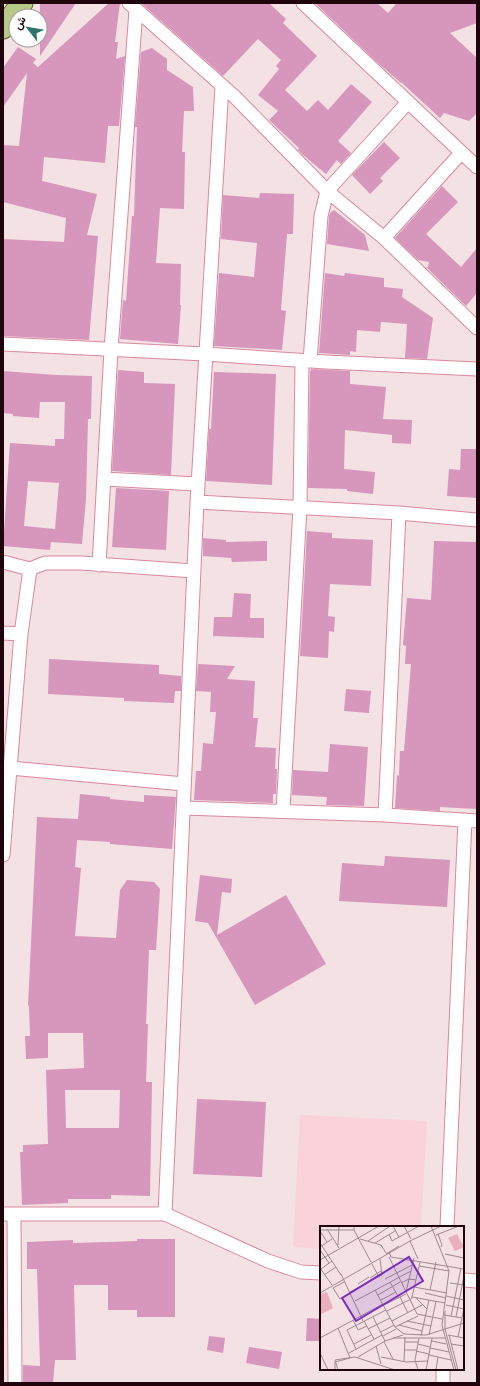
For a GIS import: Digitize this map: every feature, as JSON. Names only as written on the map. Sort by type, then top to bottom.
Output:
[{"type":"main road","points":[[3,28],[22,3]]},
{"type":"street","points":[[303,3],[477,166]]},
{"type":"street","points":[[132,7],[246,108],[327,191],[384,238],[477,328]]},
{"type":"street","points":[[99,565],[110,350],[132,7]]},
{"type":"street","points":[[165,1214],[184,808],[196,502],[222,86]]},
{"type":"street","points":[[283,812],[300,507],[306,361],[321,216],[327,191],[408,102]]},
{"type":"street","points":[[384,238],[461,152]]},
{"type":"street","points":[[3,344],[477,369]]},
{"type":"street","points":[[104,479],[198,484]]},
{"type":"street","points":[[196,502],[399,513],[477,520]]},
{"type":"street","points":[[385,815],[399,513]]},
{"type":"street","points":[[3,562],[30,569],[45,563],[81,563],[194,571]]},
{"type":"street","points":[[3,855],[6,783],[10,768],[21,634],[30,569]]},
{"type":"street","points":[[3,633],[21,634]]},
{"type":"street","points":[[10,768],[184,784]]},
{"type":"street","points":[[184,808],[385,815],[471,821],[447,1226]]},
{"type":"street","points":[[15,1383],[9,1214],[165,1214],[268,1261],[301,1272],[320,1273]]},
{"type":"street","points":[[464,1280],[477,1281]]},
{"type":"street","points":[[443,1370],[443,1383]]},
{"type":"shaded area","points":[[300,1115],[427,1121],[421,1226],[320,1226],[320,1249],[293,1247]]},
{"type":"building","points":[[40,3],[76,3],[48,44],[48,8],[40,8]]},
{"type":"building","points":[[109,3],[120,3],[115,42],[118,42],[116,59],[125,56],[119,126],[108,126],[105,163],[44,157],[42,181],[97,194],[87,235],[98,236],[89,340],[3,336],[3,239],[64,242],[66,218],[3,202],[3,145],[19,146],[27,73],[3,107],[3,68],[17,48],[36,59],[33,63],[38,67]]},
{"type":"building","points":[[141,3],[269,3],[286,19],[283,23],[317,56],[285,90],[307,111],[318,100],[328,110],[351,84],[372,102],[338,141],[351,153],[341,164],[337,160],[326,174],[302,154],[298,150],[299,148],[269,120],[278,111],[258,95],[279,69],[276,66],[281,60],[258,39],[223,76]]},
{"type":"building","points":[[315,3],[377,3],[388,13],[397,3],[477,3],[477,23],[450,33],[477,58],[477,113],[469,121],[444,113],[440,118],[377,62]]},
{"type":"building","points":[[40,48],[45,48],[40,56]]},
{"type":"building","points":[[152,48],[167,59],[167,70],[193,87],[194,111],[184,111],[182,152],[185,152],[184,209],[160,208],[156,263],[181,264],[181,305],[178,344],[120,339],[123,300],[126,301],[132,216],[134,216],[137,127],[135,127],[141,52]]},
{"type":"building","points":[[384,142],[400,158],[380,178],[383,181],[370,194],[352,175]]},
{"type":"building","points":[[442,186],[458,202],[426,234],[461,267],[477,248],[477,293],[466,306],[426,267],[428,267],[429,262],[418,260],[395,238]]},
{"type":"building","points":[[260,193],[294,194],[293,234],[287,234],[281,310],[286,311],[282,350],[214,346],[219,273],[254,277],[257,243],[221,239],[223,195],[259,198]]},
{"type":"building","points":[[334,210],[365,235],[369,251],[327,244],[329,217],[330,213]]},
{"type":"building","points":[[325,273],[344,276],[345,273],[384,278],[384,287],[403,289],[402,297],[433,318],[427,359],[405,358],[407,324],[381,322],[380,332],[357,330],[356,352],[350,351],[350,355],[319,353]]},
{"type":"building","points":[[311,369],[350,371],[350,384],[386,387],[383,419],[412,420],[411,444],[392,443],[392,435],[345,430],[344,469],[375,472],[373,494],[347,491],[347,489],[308,488]]},
{"type":"building","points":[[118,370],[144,372],[144,383],[175,384],[171,475],[112,471]]},
{"type":"building","points":[[3,371],[92,376],[91,419],[88,419],[86,499],[82,544],[51,542],[50,550],[3,546],[10,443],[55,446],[55,439],[64,439],[65,402],[40,402],[39,418],[13,416],[13,414],[3,413]],"holes":[[[28,481],[59,483],[55,529],[24,526]]]},
{"type":"building","points":[[214,372],[276,374],[272,485],[206,481]]},
{"type":"building","points":[[461,449],[477,449],[477,498],[447,496],[449,469],[460,470]]},
{"type":"building","points":[[116,488],[169,491],[166,550],[112,547]]},
{"type":"building","points":[[307,531],[332,533],[332,538],[373,540],[371,586],[330,584],[328,616],[335,617],[334,632],[329,631],[328,658],[300,656]]},
{"type":"building","points":[[203,538],[226,540],[226,542],[267,541],[267,561],[232,562],[231,558],[203,556]]},
{"type":"building","points":[[434,541],[477,542],[477,809],[440,807],[440,811],[395,808],[400,751],[404,751],[411,664],[405,664],[406,646],[403,645],[407,598],[431,600]]},
{"type":"building","points":[[234,593],[251,594],[250,618],[264,618],[264,638],[213,636],[214,617],[232,617]]},
{"type":"building","points":[[49,659],[159,665],[159,674],[181,676],[181,691],[175,691],[174,703],[124,701],[124,698],[48,694]]},
{"type":"building","points":[[198,664],[235,666],[227,679],[255,681],[253,718],[258,718],[255,747],[276,748],[276,794],[273,794],[273,803],[194,800],[196,771],[201,771],[203,743],[213,744],[216,712],[210,712],[211,692],[196,691]]},
{"type":"building","points":[[346,689],[371,691],[369,713],[344,711]]},
{"type":"building","points":[[330,744],[368,747],[364,806],[326,805],[327,797],[292,795],[293,770],[328,772]]},
{"type":"building","points":[[80,794],[110,797],[110,799],[144,802],[144,795],[176,797],[172,849],[77,840],[75,867],[81,868],[75,936],[116,938],[120,890],[127,880],[154,882],[160,889],[156,950],[149,950],[146,1024],[148,1024],[146,1082],[152,1082],[150,1196],[111,1195],[111,1199],[68,1199],[68,1203],[22,1205],[20,1152],[23,1152],[23,1145],[48,1144],[46,1070],[84,1068],[83,1033],[48,1033],[48,1058],[26,1059],[25,1036],[30,1036],[28,1006],[37,817],[78,819]],"holes":[[[65,1090],[120,1090],[119,1128],[66,1128]]]},
{"type":"building","points":[[385,856],[450,860],[447,907],[339,901],[342,863],[384,866]]},
{"type":"building","points":[[200,875],[232,879],[231,893],[222,892],[217,935],[286,895],[326,964],[255,1005],[208,923],[195,921]]},
{"type":"building","points":[[197,1099],[266,1102],[262,1177],[193,1174]]},
{"type":"building","points":[[137,1239],[175,1239],[175,1317],[137,1317],[137,1310],[108,1310],[108,1285],[74,1285],[76,1360],[55,1360],[53,1383],[23,1383],[23,1365],[40,1366],[37,1269],[27,1269],[27,1242],[73,1240],[73,1243],[137,1241]]},
{"type":"building","points":[[307,1318],[320,1319],[320,1341],[306,1341]]},
{"type":"building","points":[[209,1336],[225,1338],[223,1353],[207,1350]]},
{"type":"building","points":[[249,1347],[282,1352],[279,1369],[246,1363]]}]
